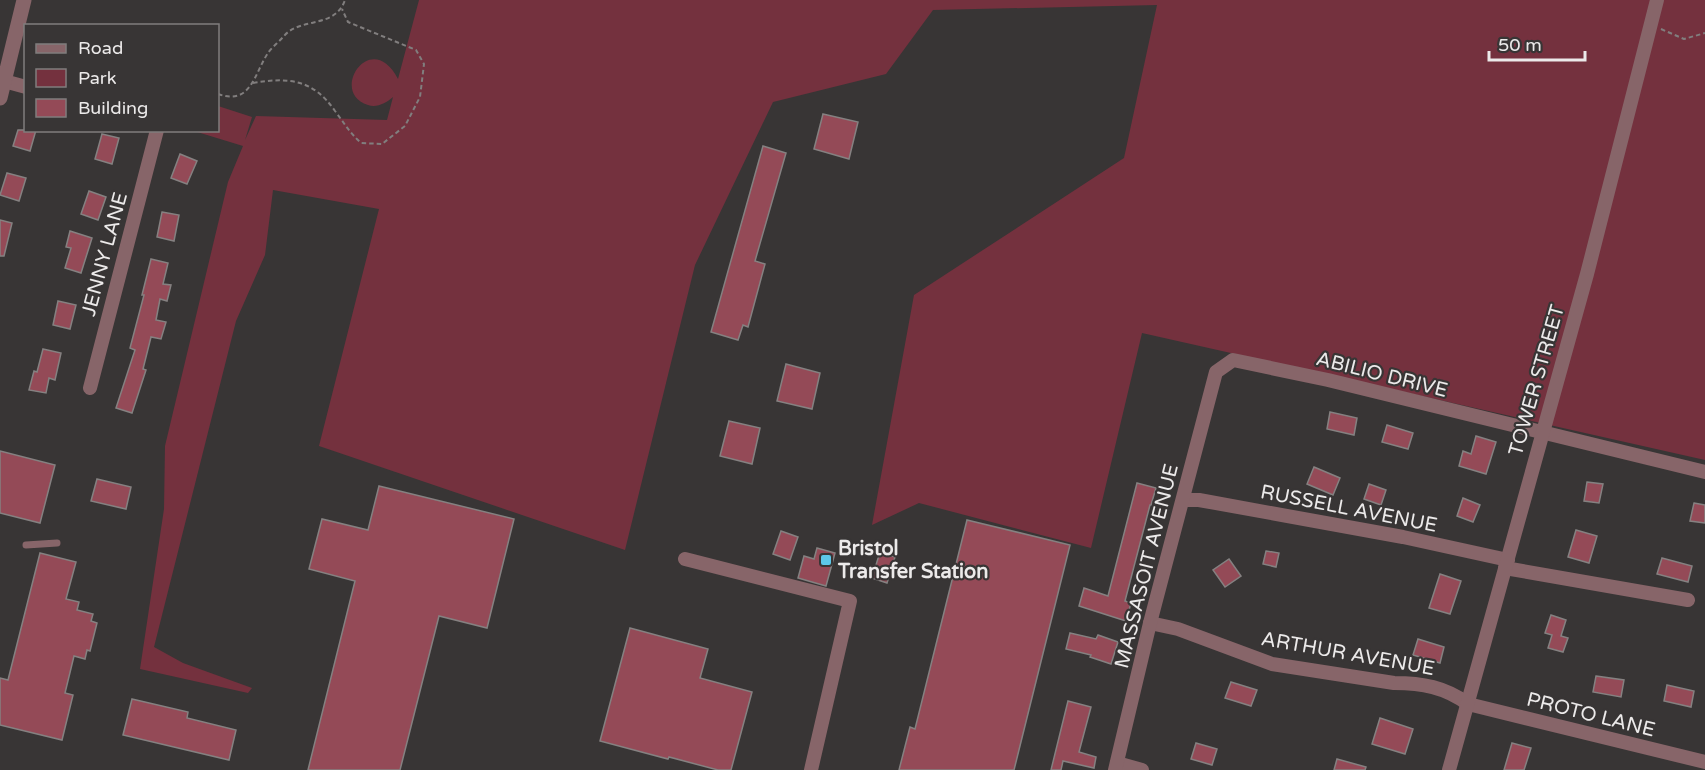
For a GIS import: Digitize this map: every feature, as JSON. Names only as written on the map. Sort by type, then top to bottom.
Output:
[{"type":"street","points":[[0,98],[24,0]]},
{"type":"street","name":"TOWER STREET","points":[[1449,770],[1587,273],[1657,0]]},
{"type":"street","points":[[4,81],[24,86]]},
{"type":"street","name":"JENNY LANE","points":[[90,388],[156,132]]},
{"type":"street","name":"ABILIO DRIVE","points":[[1216,372],[1233,360],[1328,380],[1705,472]]},
{"type":"street","name":"MASSASOIT AVENUE","points":[[1116,767],[1150,623],[1216,372]]},
{"type":"street","name":"RUSSELL AVENUE","points":[[1183,500],[1199,500],[1381,533],[1507,564],[1688,600]]},
{"type":"street","points":[[685,559],[850,602],[811,770]]},
{"type":"street","name":"ARTHUR AVENUE","points":[[1150,623],[1178,629],[1272,664],[1394,683],[1426,685],[1446,690],[1468,704]]},
{"type":"street","name":"PROTO LANE","points":[[1468,704],[1705,762]]},
{"type":"street","points":[[1116,767],[1142,770]]},
{"type":"lane","points":[[26,545],[57,543]]},
{"type":"path","points":[[219,94],[226,97],[240,96],[253,83],[268,53],[288,31],[330,18],[342,9],[345,0]]},
{"type":"path","points":[[253,83],[278,79],[301,83],[323,96],[348,131],[361,143],[381,144],[405,126],[420,97],[424,64],[416,51],[348,22],[342,9]]},
{"type":"path","points":[[1651,25],[1684,39],[1705,33]]},
{"type":"green space","points":[[419,0],[1705,0],[1705,460],[1142,333],[1091,548],[919,503],[872,525],[914,295],[1124,158],[1157,5],[933,10],[886,74],[773,102],[695,265],[625,550],[319,446],[379,209],[273,190],[265,255],[236,321],[154,647],[183,663],[252,688],[248,693],[140,669],[164,509],[165,446],[228,182],[243,146],[197,132],[219,132],[219,106],[252,117],[245,140],[256,116],[387,120],[393,97],[375,106],[368,105],[357,98],[352,89],[353,78],[358,68],[366,61],[376,59],[387,65],[398,79]]},
{"type":"building","points":[[823,114],[858,122],[849,159],[814,149]]},
{"type":"building","points":[[18,130],[35,132],[30,151],[13,146]]},
{"type":"building","points":[[102,134],[119,138],[112,164],[95,159]]},
{"type":"building","points":[[763,146],[786,153],[755,261],[765,264],[748,327],[743,325],[738,340],[711,332]]},
{"type":"building","points":[[180,154],[197,161],[187,184],[171,178]]},
{"type":"building","points":[[7,173],[26,178],[19,201],[0,195]]},
{"type":"building","points":[[89,191],[106,197],[98,220],[81,214]]},
{"type":"building","points":[[162,212],[179,215],[174,241],[157,237]]},
{"type":"building","points":[[0,220],[12,223],[4,256],[0,256]]},
{"type":"building","points":[[70,231],[92,238],[81,273],[65,268],[71,248],[66,247]]},
{"type":"building","points":[[151,259],[168,263],[163,284],[171,285],[167,301],[160,299],[156,320],[166,322],[161,339],[151,337],[143,369],[146,370],[132,413],[116,408],[135,350],[130,348]]},
{"type":"building","points":[[58,301],[76,305],[70,329],[53,325]]},
{"type":"building","points":[[43,349],[61,353],[55,380],[49,378],[46,393],[29,390]]},
{"type":"building","points":[[786,364],[820,373],[812,409],[777,401]]},
{"type":"building","points":[[1330,412],[1357,418],[1354,435],[1327,429]]},
{"type":"building","points":[[729,421],[760,428],[752,464],[720,456]]},
{"type":"building","points":[[1387,425],[1413,433],[1408,449],[1382,442]]},
{"type":"building","points":[[1476,436],[1496,442],[1486,474],[1459,466],[1463,451],[1471,454]]},
{"type":"building","points":[[0,451],[55,465],[40,523],[0,513]]},
{"type":"building","points":[[1314,467],[1340,478],[1333,495],[1307,484]]},
{"type":"building","points":[[97,479],[131,487],[126,509],[91,501]]},
{"type":"building","points":[[1587,482],[1603,484],[1599,503],[1584,501]]},
{"type":"building","points":[[1137,483],[1156,488],[1125,601],[1131,603],[1126,621],[1079,606],[1084,588],[1108,596]]},
{"type":"building","points":[[1369,484],[1386,490],[1381,505],[1364,499]]},
{"type":"building","points":[[379,486],[514,519],[487,628],[439,616],[400,770],[308,770],[355,581],[309,569],[322,519],[368,530]]},
{"type":"building","points":[[1463,498],[1480,505],[1473,522],[1457,516]]},
{"type":"building","points":[[1694,503],[1705,505],[1705,523],[1690,521]]},
{"type":"building","points":[[967,520],[1070,545],[1014,770],[899,770],[910,727],[915,729]]},
{"type":"building","points":[[1576,530],[1597,536],[1589,563],[1568,557]]},
{"type":"building","points":[[781,531],[798,537],[790,560],[773,554]]},
{"type":"building","points":[[817,548],[835,553],[826,586],[798,578],[804,556],[814,559]]},
{"type":"building","points":[[1266,551],[1279,553],[1276,567],[1263,564]]},
{"type":"building","points":[[880,552],[895,557],[887,583],[872,578]]},
{"type":"building","points":[[40,553],[76,562],[66,599],[79,602],[77,610],[93,614],[91,621],[97,623],[90,651],[87,650],[85,659],[74,656],[65,693],[73,695],[62,740],[0,725],[0,678],[8,680]]},
{"type":"building","points":[[1662,558],[1692,566],[1688,582],[1657,574]]},
{"type":"building","points":[[1229,559],[1241,576],[1225,587],[1213,570]]},
{"type":"building","points":[[1440,574],[1461,581],[1450,614],[1429,608]]},
{"type":"building","points":[[1551,615],[1566,620],[1561,636],[1568,638],[1563,652],[1548,648],[1552,635],[1545,633]]},
{"type":"building","points":[[630,628],[708,649],[700,678],[752,692],[731,770],[718,770],[669,757],[668,759],[600,741]]},
{"type":"building","points":[[1070,633],[1096,639],[1098,635],[1118,642],[1111,664],[1090,657],[1091,655],[1066,649]]},
{"type":"building","points":[[1418,639],[1444,647],[1440,663],[1413,655]]},
{"type":"building","points":[[1596,676],[1624,680],[1621,697],[1593,692]]},
{"type":"building","points":[[1231,682],[1257,690],[1251,706],[1225,698]]},
{"type":"building","points":[[1667,685],[1694,691],[1691,707],[1664,701]]},
{"type":"building","points":[[132,699],[188,712],[187,718],[236,730],[229,760],[123,735]]},
{"type":"building","points":[[1068,701],[1091,707],[1079,752],[1096,757],[1094,768],[1063,761],[1061,770],[1051,770]]},
{"type":"building","points":[[1380,718],[1413,729],[1405,754],[1372,744]]},
{"type":"building","points":[[1196,743],[1217,749],[1212,765],[1191,759]]},
{"type":"building","points":[[1512,743],[1531,748],[1524,770],[1504,770]]},
{"type":"building","points":[[1337,759],[1366,767],[1365,770],[1334,770]]},
{"type":"place","name":"Bristol Transfer Station","points":[[826,560]]}]
